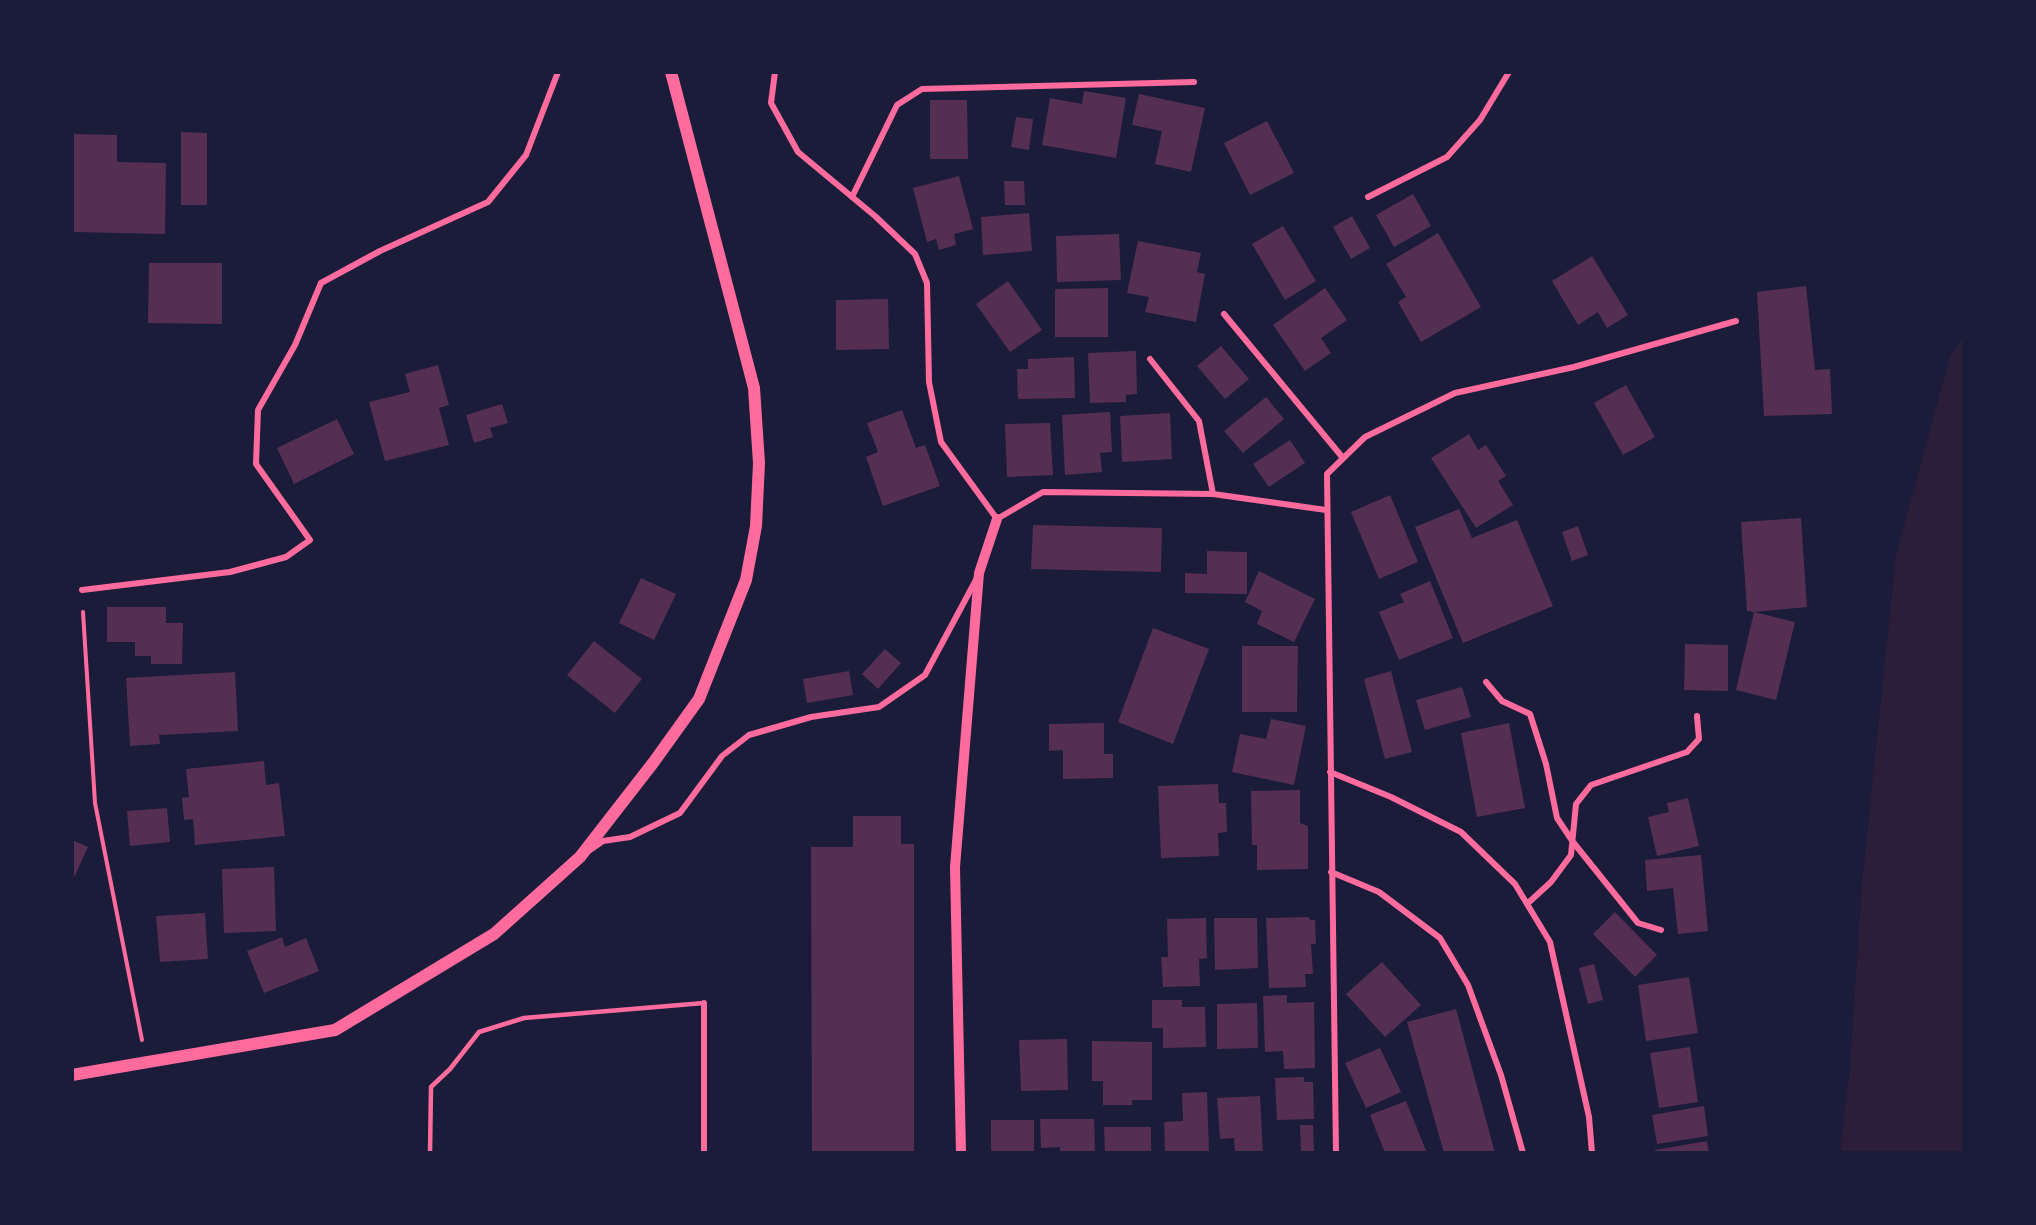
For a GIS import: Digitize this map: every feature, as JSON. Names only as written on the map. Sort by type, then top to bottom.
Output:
[{"type":"main road","points":[[72,1075],[335,1030],[494,934],[580,857],[699,699],[746,580],[756,526],[759,463],[754,388],[671,72]]},
{"type":"street","points":[[82,590],[230,572],[286,557],[310,540],[256,464],[258,410],[295,345],[321,283],[380,251],[488,202],[526,155],[558,72]]},
{"type":"street","points":[[775,72],[771,103],[798,152],[915,254],[927,283],[929,382],[941,442],[997,519]]},
{"type":"street","points":[[1368,197],[1447,157],[1480,120],[1509,72]]},
{"type":"street","points":[[852,197],[897,105],[922,89],[1194,82]]},
{"type":"street","points":[[1224,314],[1342,458]]},
{"type":"street","points":[[1336,1153],[1327,474],[1365,437],[1455,393],[1574,367],[1736,321]]},
{"type":"street","points":[[1150,359],[1199,421],[1212,494]]},
{"type":"street","points":[[580,857],[603,841],[630,837],[680,813],[722,756],[748,735],[812,717],[879,707],[925,675],[979,573],[997,519],[1043,492],[1212,494],[1326,510]]},
{"type":"street","points":[[962,1153],[955,867],[979,573]]},
{"type":"street","points":[[1486,682],[1502,701],[1530,714],[1546,764],[1557,818],[1573,842],[1638,922],[1661,930]]},
{"type":"street","points":[[1527,904],[1551,882],[1571,855],[1576,804],[1591,785],[1687,752],[1699,739],[1697,716]]},
{"type":"street","points":[[1330,772],[1391,797],[1461,832],[1515,884],[1550,942],[1589,1117],[1592,1153]]},
{"type":"street","points":[[1331,872],[1379,892],[1440,938],[1468,985],[1501,1075],[1523,1153]]},
{"type":"street","points":[[704,1003],[704,1153]]},
{"type":"lane","points":[[430,1153],[431,1087],[450,1069],[479,1032],[524,1018],[704,1003]]},
{"type":"path","points":[[82,590],[95,802],[146,1063]]},
{"type":"shaded area","points":[[1964,336],[1964,1153],[1840,1153],[1850,1067],[1862,883],[1896,555],[1949,360]]},
{"type":"building","points":[[1084,91],[1126,98],[1116,158],[1042,145],[1050,98],[1082,104]]},
{"type":"building","points":[[1139,94],[1205,108],[1191,172],[1155,164],[1162,131],[1132,125]]},
{"type":"building","points":[[930,100],[967,100],[968,159],[930,159]]},
{"type":"building","points":[[1016,117],[1033,119],[1029,150],[1011,147]]},
{"type":"building","points":[[1267,121],[1294,173],[1250,195],[1224,143]]},
{"type":"building","points":[[181,132],[207,133],[207,205],[181,205]]},
{"type":"building","points":[[72,134],[117,135],[117,162],[166,163],[165,234],[72,232]]},
{"type":"building","points":[[959,176],[973,229],[954,234],[956,245],[939,250],[936,239],[927,242],[913,188]]},
{"type":"building","points":[[1004,181],[1024,181],[1025,205],[1005,205]]},
{"type":"building","points":[[1413,194],[1431,226],[1394,247],[1376,215]]},
{"type":"building","points":[[1029,213],[1032,251],[983,255],[981,217]]},
{"type":"building","points":[[1352,216],[1370,248],[1351,259],[1333,227]]},
{"type":"building","points":[[1283,226],[1316,281],[1285,300],[1252,244]]},
{"type":"building","points":[[1438,233],[1481,307],[1421,342],[1398,302],[1406,297],[1386,264]]},
{"type":"building","points":[[1119,234],[1121,280],[1057,282],[1056,236]]},
{"type":"building","points":[[1138,241],[1201,253],[1197,272],[1205,274],[1196,322],[1145,312],[1149,297],[1127,293]]},
{"type":"building","points":[[1592,256],[1628,315],[1607,328],[1598,312],[1578,325],[1552,281]]},
{"type":"building","points":[[149,263],[222,263],[222,324],[148,323]]},
{"type":"building","points":[[1008,281],[1042,330],[1010,352],[976,304]]},
{"type":"building","points":[[1806,286],[1815,370],[1830,369],[1832,414],[1764,416],[1757,292]]},
{"type":"building","points":[[1108,288],[1108,337],[1055,337],[1055,289]]},
{"type":"building","points":[[1325,288],[1347,320],[1321,338],[1331,353],[1305,371],[1273,325]]},
{"type":"building","points":[[888,299],[889,349],[836,350],[836,300]]},
{"type":"building","points":[[1221,346],[1249,379],[1225,399],[1197,366]]},
{"type":"building","points":[[1136,351],[1137,394],[1126,395],[1126,402],[1090,403],[1088,353]]},
{"type":"building","points":[[1074,357],[1075,398],[1018,399],[1017,369],[1028,369],[1028,359]]},
{"type":"building","points":[[438,365],[449,405],[439,408],[449,445],[385,461],[369,402],[410,392],[405,374]]},
{"type":"building","points":[[1626,385],[1655,437],[1623,455],[1594,403]]},
{"type":"building","points":[[1266,397],[1284,419],[1243,453],[1224,431]]},
{"type":"building","points":[[502,404],[508,423],[490,428],[493,437],[474,443],[466,415]]},
{"type":"building","points":[[902,410],[916,448],[925,445],[940,486],[883,506],[866,457],[878,452],[867,423]]},
{"type":"building","points":[[1110,412],[1112,452],[1100,453],[1102,472],[1065,475],[1062,415]]},
{"type":"building","points":[[1170,413],[1172,459],[1122,462],[1120,416]]},
{"type":"building","points":[[337,419],[354,454],[294,484],[277,448]]},
{"type":"building","points":[[1050,423],[1053,475],[1007,477],[1005,424]]},
{"type":"building","points":[[1469,434],[1478,450],[1486,445],[1506,476],[1498,481],[1513,505],[1476,528],[1431,458]]},
{"type":"building","points":[[1290,440],[1305,463],[1269,487],[1253,464]]},
{"type":"building","points":[[1390,495],[1418,562],[1379,579],[1351,512]]},
{"type":"building","points":[[1459,509],[1472,538],[1517,520],[1553,606],[1463,643],[1415,527]]},
{"type":"building","points":[[1801,518],[1807,607],[1747,611],[1741,522]]},
{"type":"building","points":[[1033,525],[1162,528],[1161,572],[1031,569]]},
{"type":"building","points":[[1578,526],[1588,555],[1572,561],[1562,532]]},
{"type":"building","points":[[1207,551],[1247,552],[1247,594],[1185,593],[1185,573],[1207,574]]},
{"type":"building","points":[[1259,571],[1315,599],[1294,642],[1257,624],[1262,611],[1245,602]]},
{"type":"building","points":[[641,578],[676,594],[654,640],[619,623]]},
{"type":"building","points":[[1430,581],[1453,638],[1399,660],[1379,612],[1404,602],[1400,594]]},
{"type":"building","points":[[107,607],[166,607],[166,623],[183,623],[182,664],[151,664],[151,656],[135,656],[135,642],[107,642]]},
{"type":"building","points":[[1754,612],[1795,622],[1776,700],[1736,690]]},
{"type":"building","points":[[1153,628],[1209,649],[1173,744],[1118,722]]},
{"type":"building","points":[[594,641],[642,679],[615,713],[567,675]]},
{"type":"building","points":[[1685,644],[1728,645],[1728,691],[1684,690]]},
{"type":"building","points":[[1242,646],[1298,646],[1297,712],[1242,712]]},
{"type":"building","points":[[885,649],[901,663],[878,689],[862,674]]},
{"type":"building","points":[[849,671],[853,695],[807,703],[803,679]]},
{"type":"building","points":[[1391,671],[1412,752],[1385,759],[1364,679]]},
{"type":"building","points":[[235,672],[238,731],[159,735],[160,744],[130,746],[126,678]]},
{"type":"building","points":[[1462,687],[1471,717],[1425,730],[1416,700]]},
{"type":"building","points":[[1271,719],[1306,726],[1294,785],[1232,772],[1240,734],[1266,739]]},
{"type":"building","points":[[1104,723],[1104,754],[1113,754],[1113,778],[1063,779],[1063,750],[1049,751],[1049,724]]},
{"type":"building","points":[[1509,723],[1525,808],[1477,817],[1461,733]]},
{"type":"building","points":[[264,761],[266,785],[279,783],[285,836],[195,845],[193,819],[184,820],[182,798],[189,797],[186,769]]},
{"type":"building","points":[[1218,784],[1219,803],[1226,803],[1227,832],[1218,833],[1219,856],[1161,858],[1158,786]]},
{"type":"building","points":[[1300,790],[1300,823],[1308,826],[1308,869],[1257,870],[1257,845],[1252,845],[1251,791]]},
{"type":"building","points":[[1688,798],[1699,846],[1657,856],[1648,817],[1669,812],[1667,803]]},
{"type":"building","points":[[167,808],[170,842],[130,846],[127,811]]},
{"type":"building","points":[[853,816],[901,816],[901,844],[914,844],[914,1153],[812,1153],[811,847],[853,847]]},
{"type":"building","points":[[72,840],[88,847],[72,882]]},
{"type":"building","points":[[1701,855],[1708,931],[1678,934],[1673,888],[1647,891],[1645,860]]},
{"type":"building","points":[[274,867],[276,931],[224,933],[222,869]]},
{"type":"building","points":[[1615,912],[1657,955],[1635,977],[1593,934]]},
{"type":"building","points":[[205,913],[208,959],[160,962],[156,916]]},
{"type":"building","points":[[1309,917],[1310,920],[1315,920],[1316,944],[1311,944],[1313,974],[1305,974],[1306,987],[1269,988],[1266,918]]},
{"type":"building","points":[[1206,918],[1207,958],[1199,959],[1200,986],[1163,987],[1161,957],[1168,957],[1167,919]]},
{"type":"building","points":[[1214,918],[1257,918],[1258,968],[1215,970]]},
{"type":"building","points":[[282,937],[285,947],[306,938],[319,971],[264,993],[247,951]]},
{"type":"building","points":[[1382,962],[1421,1005],[1385,1037],[1346,994]]},
{"type":"building","points":[[1594,964],[1603,1000],[1588,1004],[1579,968]]},
{"type":"building","points":[[1689,977],[1698,1033],[1646,1041],[1638,985]]},
{"type":"building","points":[[1287,995],[1287,1003],[1314,1002],[1315,1068],[1284,1069],[1283,1051],[1265,1052],[1263,996]]},
{"type":"building","points":[[1152,1000],[1182,1000],[1182,1007],[1205,1007],[1206,1047],[1163,1048],[1163,1028],[1152,1028]]},
{"type":"building","points":[[1257,1003],[1258,1048],[1217,1049],[1217,1004]]},
{"type":"building","points":[[1456,1009],[1495,1153],[1444,1153],[1407,1022]]},
{"type":"building","points":[[1067,1039],[1068,1090],[1021,1091],[1019,1040]]},
{"type":"building","points":[[1092,1041],[1152,1042],[1152,1100],[1132,1100],[1132,1105],[1103,1105],[1103,1081],[1092,1081]]},
{"type":"building","points":[[1690,1047],[1698,1102],[1659,1108],[1650,1053]]},
{"type":"building","points":[[1380,1048],[1401,1092],[1366,1108],[1345,1063]]},
{"type":"building","points":[[1304,1077],[1304,1082],[1313,1082],[1314,1119],[1277,1120],[1275,1078]]},
{"type":"building","points":[[1207,1092],[1209,1153],[1165,1153],[1164,1122],[1183,1121],[1182,1093]]},
{"type":"building","points":[[1260,1096],[1263,1153],[1235,1153],[1234,1138],[1220,1139],[1217,1098]]},
{"type":"building","points":[[1406,1101],[1427,1153],[1385,1153],[1370,1115]]},
{"type":"building","points":[[1704,1106],[1708,1136],[1657,1144],[1652,1115]]},
{"type":"building","points":[[1040,1119],[1094,1119],[1095,1153],[1060,1153],[1060,1147],[1041,1148]]},
{"type":"building","points":[[991,1120],[1034,1120],[1034,1153],[991,1153]]},
{"type":"building","points":[[1300,1125],[1313,1125],[1314,1153],[1301,1153]]},
{"type":"building","points":[[1104,1127],[1151,1127],[1151,1153],[1105,1153]]},
{"type":"building","points":[[1707,1141],[1709,1153],[1656,1153],[1655,1150]]}]
